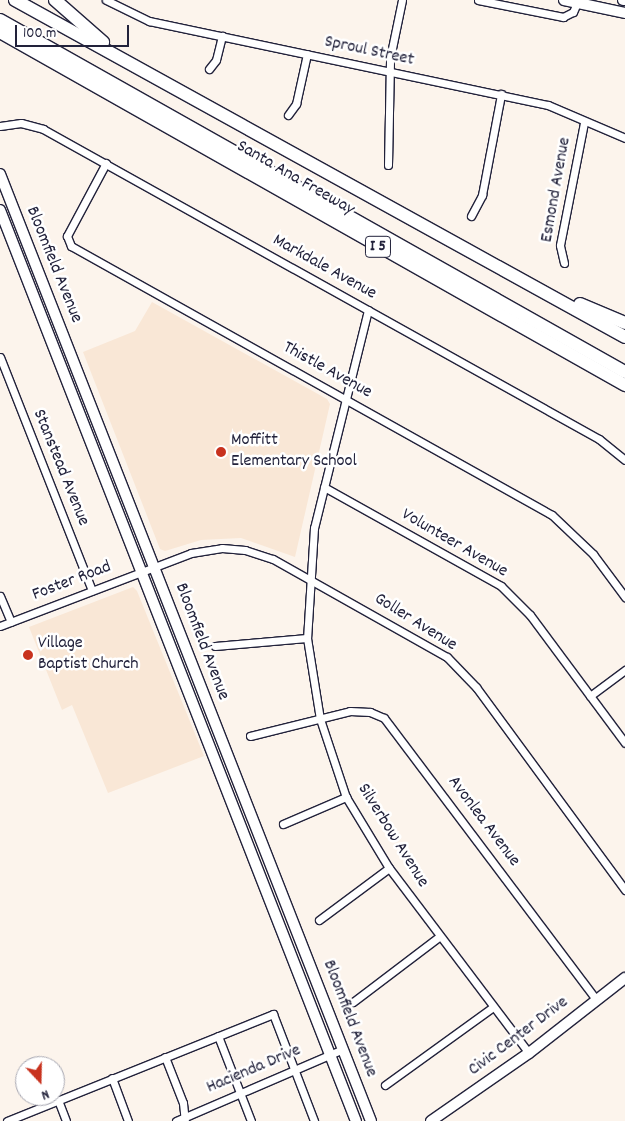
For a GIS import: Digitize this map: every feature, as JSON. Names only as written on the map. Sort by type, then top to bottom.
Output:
[{"type":"highway","name":"Santa Ana Freeway","points":[[15,0],[625,336]]},
{"type":"highway","points":[[55,0],[118,56]]},
{"type":"highway","points":[[0,20],[625,372]]},
{"type":"highway","name":"Santa Ana Freeway","points":[[0,32],[625,385]]},
{"type":"highway","points":[[0,41],[61,66]]},
{"type":"highway","points":[[506,272],[625,323]]},
{"type":"main road","points":[[564,0],[625,13]]},
{"type":"main road","name":"Bloomfield Avenue","points":[[0,174],[371,1121]]},
{"type":"main road","name":"Bloomfield Avenue","points":[[0,210],[212,748],[304,992],[356,1121]]},
{"type":"main road","points":[[110,490],[123,485]]},
{"type":"main road","points":[[174,652],[186,648]]},
{"type":"main road","points":[[212,748],[222,744]]},
{"type":"main road","name":"Civic Center Drive","points":[[431,1121],[529,1053],[625,978]]},
{"type":"main road","points":[[304,992],[319,987]]},
{"type":"street","name":"Sproul Street","points":[[106,0],[149,21],[548,105],[584,123],[625,138]]},
{"type":"street","points":[[388,164],[390,72],[402,0]]},
{"type":"street","points":[[478,0],[563,17],[573,12],[577,3]]},
{"type":"street","points":[[209,69],[216,60],[222,36]]},
{"type":"street","points":[[288,115],[296,104],[307,54]]},
{"type":"street","points":[[471,216],[482,194],[501,94]]},
{"type":"street","name":"Esmond Avenue","points":[[564,263],[560,245],[584,123]]},
{"type":"street","name":"Markdale Avenue","points":[[0,126],[32,125],[106,163],[599,439],[625,460]]},
{"type":"street","name":"Thistle Avenue","points":[[106,163],[67,236],[71,246],[552,515],[593,554],[625,597]]},
{"type":"street","name":"Silverbow Avenue","points":[[368,310],[314,528],[308,578],[307,638],[320,719],[346,797],[390,868],[529,1053]]},
{"type":"street","name":"Stanstead Avenue","points":[[0,357],[92,590]]},
{"type":"street","name":"Volunteer Avenue","points":[[324,487],[501,586],[530,615],[625,743]]},
{"type":"street","name":"Goller Avenue","points":[[154,566],[177,556],[222,548],[244,550],[273,559],[447,657],[476,688],[625,890]]},
{"type":"street","name":"Foster Road","points":[[0,626],[154,566]]},
{"type":"street","points":[[0,596],[10,622]]},
{"type":"street","points":[[215,646],[307,638]]},
{"type":"street","points":[[590,696],[625,670]]},
{"type":"street","name":"Avonlea Avenue","points":[[250,736],[350,711],[370,712],[384,718],[596,999]]},
{"type":"street","points":[[283,824],[346,797]]},
{"type":"street","points":[[319,920],[390,868]]},
{"type":"street","points":[[353,1002],[440,936]]},
{"type":"street","points":[[385,1085],[493,1007]]},
{"type":"street","points":[[65,1097],[274,1014],[314,1121]]},
{"type":"street","points":[[218,1036],[251,1121]]},
{"type":"street","name":"Hacienda Drive","points":[[176,1121],[240,1091],[344,1049]]},
{"type":"street","points":[[165,1057],[185,1118]]},
{"type":"street","points":[[112,1078],[128,1121]]},
{"type":"street","points":[[7,1121],[43,1106]]},
{"type":"street","points":[[60,1106],[66,1121]]},
{"type":"shaded area","name":"Moffitt Elementary School","points":[[152,302],[327,399],[330,404],[295,557],[241,538],[201,540],[165,551],[160,549],[83,352],[135,331]]},
{"type":"shaded area","points":[[133,587],[137,591],[204,756],[108,793],[72,705],[62,710],[29,627]]},
{"type":"place","name":"Moffitt Elementary School","points":[[221,452]]},
{"type":"place","name":"Village Baptist Church","points":[[28,655]]}]
